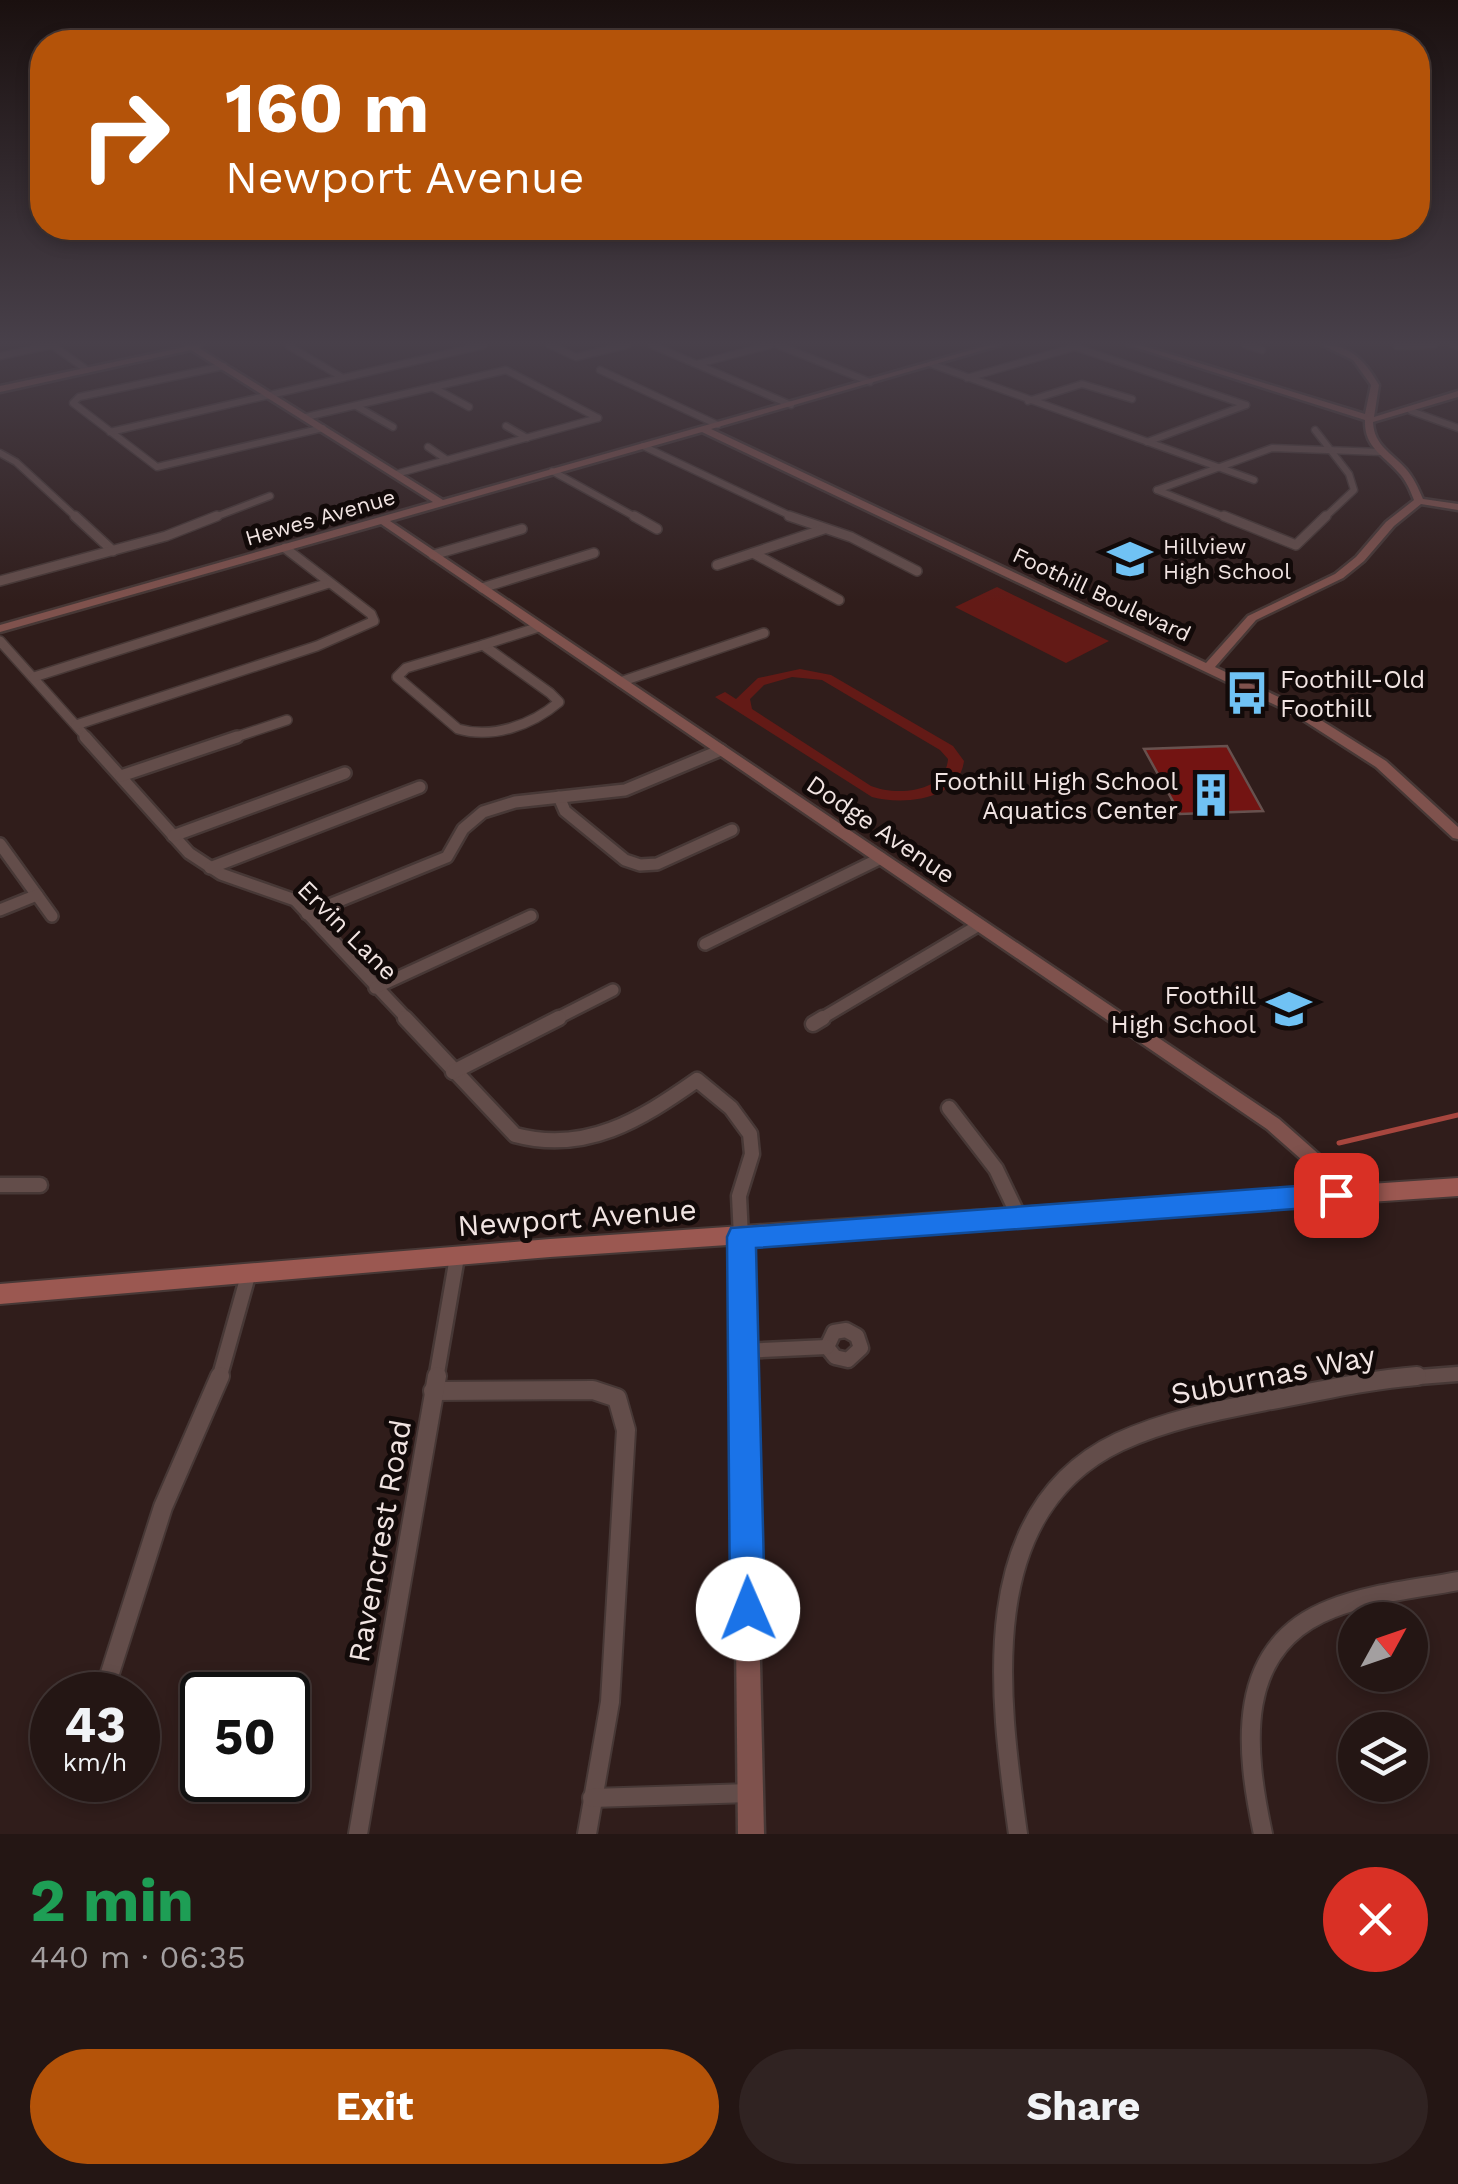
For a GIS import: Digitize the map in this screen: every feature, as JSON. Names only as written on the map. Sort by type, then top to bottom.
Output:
[{"type":"main road","name":"Newport Avenue","points":[[0,1294],[1018,1215],[1458,1187]]},
{"type":"street","points":[[110,432],[116,431]]},
{"type":"street","points":[[110,432],[157,468],[312,431]]},
{"type":"street","points":[[327,431],[441,503]]},
{"type":"street","points":[[514,431],[527,438]]},
{"type":"street","points":[[396,474],[553,431]]},
{"type":"street","name":"Hewes Avenue","points":[[0,629],[696,431]]},
{"type":"street","name":"Foothill Boulevard","points":[[705,431],[1209,667],[1349,741],[1412,789],[1458,835]]},
{"type":"street","points":[[1113,431],[1254,480]]},
{"type":"street","points":[[1145,442],[1176,431]]},
{"type":"street","points":[[1315,431],[1326,450],[1348,471],[1354,490],[1296,545],[1157,490],[1272,448],[1326,450],[1381,452]]},
{"type":"street","points":[[1368,431],[1381,452],[1408,478],[1419,501]]},
{"type":"street","points":[[643,446],[782,514],[868,545],[918,570]]},
{"type":"street","points":[[428,447],[447,460]]},
{"type":"street","points":[[0,453],[16,462],[114,551]]},
{"type":"street","points":[[552,472],[657,529]]},
{"type":"street","points":[[0,581],[166,536],[270,496]]},
{"type":"street","points":[[1209,667],[1252,618],[1339,576],[1360,560],[1390,524],[1419,501],[1458,506]]},
{"type":"street","name":"Dodge Avenue","points":[[382,520],[1272,1124],[1316,1162],[1336,1195]]},
{"type":"street","points":[[434,556],[522,529]]},
{"type":"street","points":[[717,566],[824,529]]},
{"type":"street","points":[[76,724],[317,646],[374,621],[371,614],[285,548]]},
{"type":"street","points":[[754,553],[839,600]]},
{"type":"street","points":[[482,588],[594,554]]},
{"type":"street","points":[[34,677],[329,583]]},
{"type":"street","points":[[483,645],[559,702],[551,710],[504,728],[471,734],[458,729],[397,677],[406,668],[539,627]]},
{"type":"street","points":[[620,682],[764,633]]},
{"type":"street","name":"Ervin Lane","points":[[0,641],[174,836],[210,868],[283,893],[307,914],[502,1124],[530,1140],[561,1142],[614,1132],[633,1125],[698,1080],[728,1105],[753,1143],[751,1160],[741,1181],[741,1237]]},
{"type":"street","points":[[121,776],[287,720]]},
{"type":"street","points":[[307,914],[435,864],[455,848],[463,829],[483,812],[515,802],[625,790],[721,750]]},
{"type":"street","points":[[174,836],[345,773]]},
{"type":"street","points":[[210,868],[420,788]]},
{"type":"street","points":[[558,797],[565,811],[625,860],[640,866],[657,864],[732,830]]},
{"type":"street","points":[[0,844],[52,916]]},
{"type":"street","points":[[704,944],[880,858]]},
{"type":"street","points":[[0,910],[37,896]]},
{"type":"street","points":[[375,988],[531,916]]},
{"type":"street","points":[[813,1024],[979,925]]},
{"type":"street","points":[[453,1072],[612,990]]},
{"type":"street","points":[[949,1108],[998,1166],[1018,1215]]},
{"type":"street","points":[[0,1185],[40,1185]]},
{"type":"street","points":[[741,1237],[751,1834]]},
{"type":"street","name":"Ravencrest Road","points":[[358,1834],[457,1257]]},
{"type":"street","points":[[110,1672],[163,1508],[214,1393],[249,1272]]},
{"type":"street","points":[[744,1350],[827,1347]]},
{"type":"street","name":"Suburnas Way","points":[[1018,1834],[1000,1687],[1005,1595],[1018,1552],[1039,1514],[1066,1480],[1140,1433],[1187,1416],[1430,1374],[1458,1374]]},
{"type":"street","points":[[434,1391],[593,1390],[617,1398],[626,1430],[610,1702],[587,1834]]},
{"type":"street","points":[[1263,1834],[1252,1790],[1248,1740],[1252,1699],[1270,1657],[1287,1634],[1316,1614],[1350,1603],[1458,1581]]},
{"type":"street","points":[[592,1798],[750,1793]]},
{"type":"shaded area","points":[[997,587],[1109,641],[1066,663],[955,607]]},
{"type":"shaded area","points":[[800,669],[831,675],[953,746],[964,761],[960,774],[952,785],[927,797],[872,797],[715,697],[725,692],[736,699],[758,678]],"holes":[[[792,677],[822,680],[940,750],[948,759],[938,779],[905,791],[871,786],[752,709],[750,699],[764,685]]]},
{"type":"building","name":"Foothill High School Aquatics Center","points":[[1227,746],[1263,811],[1180,814],[1144,749]]},
{"type":"waterway","points":[[1339,1143],[1458,1115]]},
{"type":"place","name":"Hillview High School","points":[[1130,559]]},
{"type":"place","name":"Foothill-Old Foothill","points":[[1247,693]]},
{"type":"place","name":"Foothill High School Aquatics Center","points":[[1211,795]]},
{"type":"place","name":"Foothill High School","points":[[1289,1009]]},
{"type":"route","points":[[748,1609],[741,1237],[1336,1195]]}]
